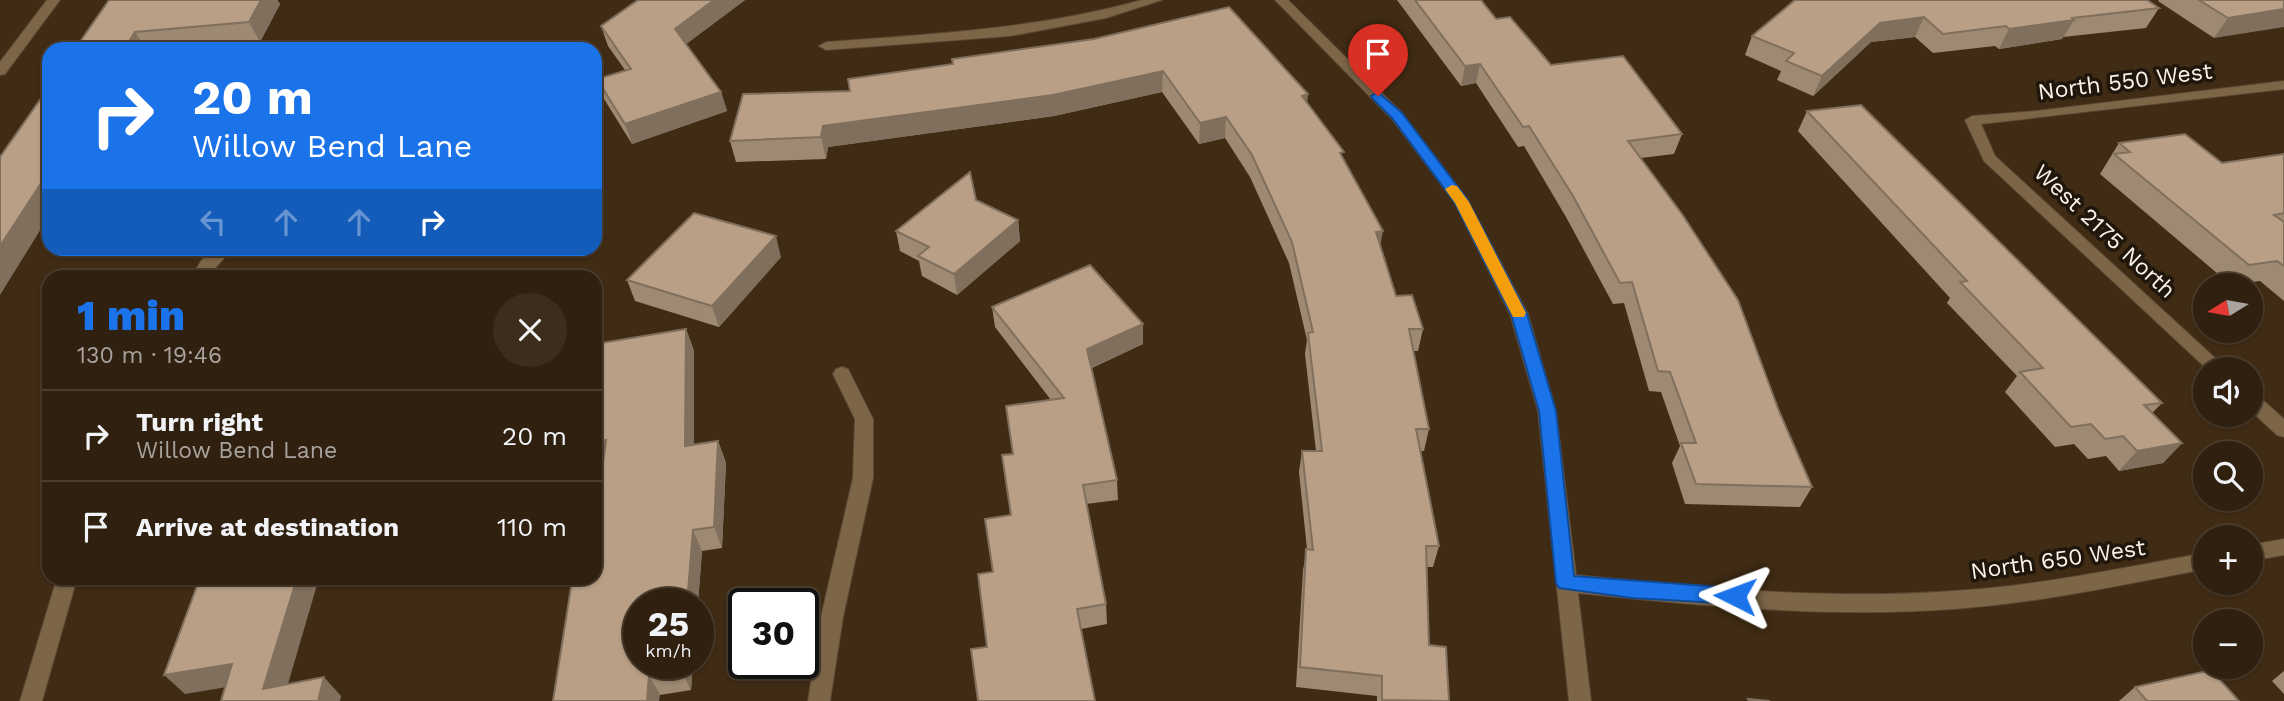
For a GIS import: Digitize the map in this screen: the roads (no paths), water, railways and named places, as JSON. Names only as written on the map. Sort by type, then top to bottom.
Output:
[{"type":"street","points":[[0,71],[54,0]]},
{"type":"street","points":[[826,46],[1010,32],[1106,14],[1156,0]]},
{"type":"street","points":[[1281,0],[1397,116],[1462,202],[1519,314],[1547,411],[1580,701]]},
{"type":"street","name":"North 550 West","points":[[1972,120],[2036,115],[2284,85]]},
{"type":"street","name":"West 2175 North","points":[[1972,120],[1989,158],[2205,357]]},
{"type":"street","points":[[204,270],[217,256]]},
{"type":"street","points":[[819,701],[832,617],[863,478],[864,419],[842,374]]},
{"type":"street","points":[[2263,411],[2284,430]]},
{"type":"street","points":[[2263,551],[2284,548]]},
{"type":"street","name":"North 650 West","points":[[1565,583],[1632,590],[1799,600],[1917,602],[2025,593],[2193,563]]},
{"type":"street","points":[[31,701],[65,585]]}]
